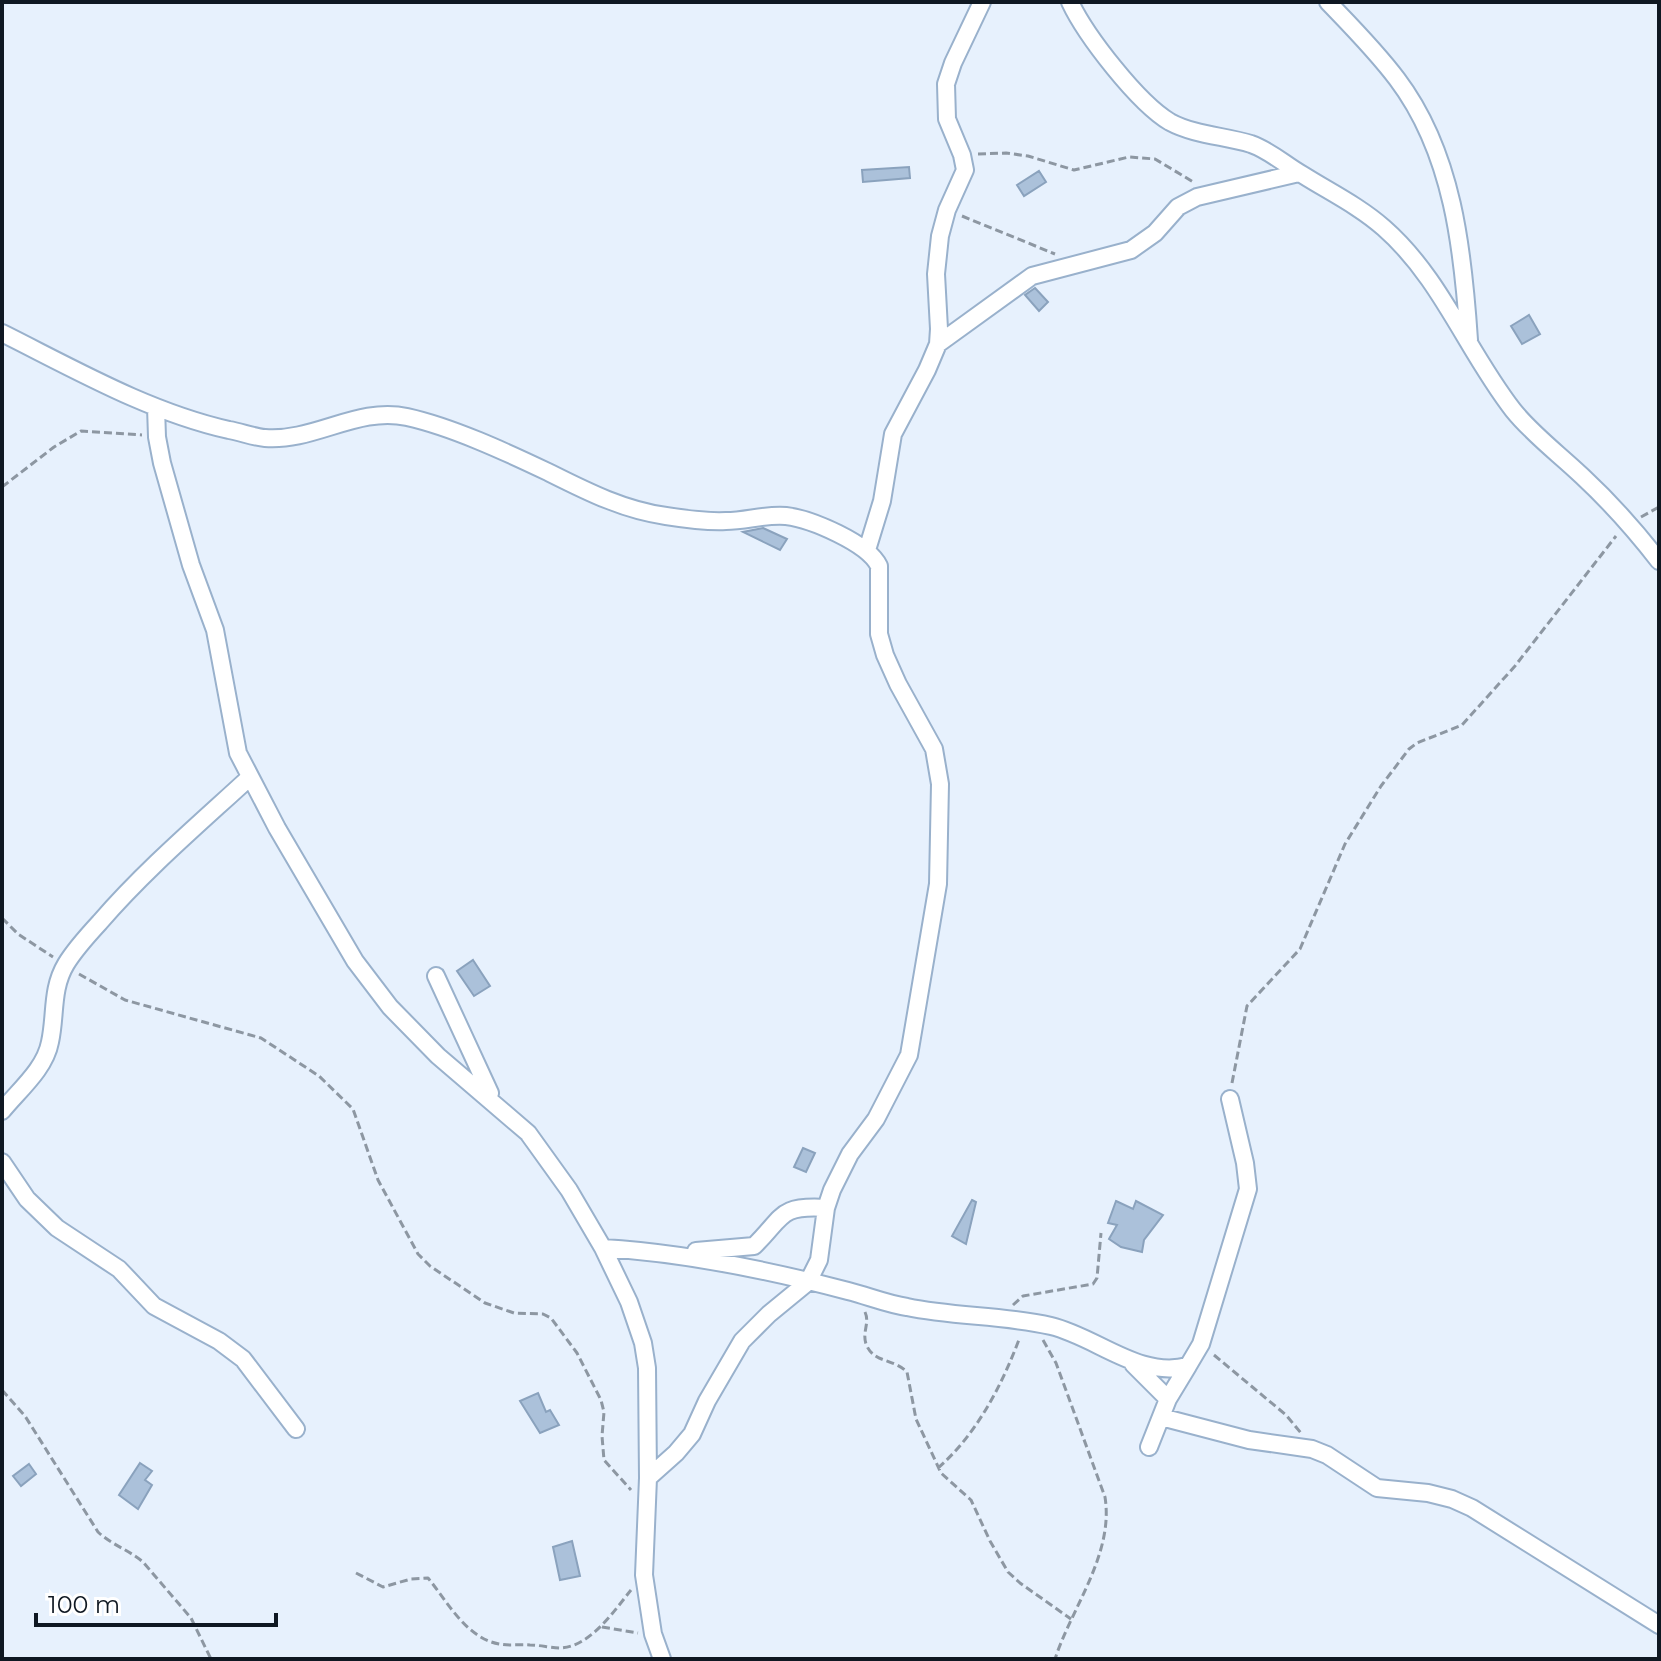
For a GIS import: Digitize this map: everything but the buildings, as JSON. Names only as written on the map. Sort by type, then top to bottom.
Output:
[{"type":"street","points":[[867,550],[882,501],[893,434],[938,344],[937,265],[947,210],[965,170],[947,119],[946,84],[982,2]]},
{"type":"street","points":[[1070,2],[1103,53],[1159,115],[1173,124],[1253,144],[1269,151],[1299,173],[1364,211],[1406,249],[1430,279],[1510,406],[1527,427],[1629,523],[1659,561]]},
{"type":"street","points":[[1328,2],[1361,34],[1398,80],[1424,122],[1438,155],[1453,210],[1466,293],[1469,342]]},
{"type":"street","points":[[938,344],[1032,276],[1131,250],[1155,233],[1178,207],[1208,193],[1299,173]]},
{"type":"street","points":[[2,333],[156,407],[193,421],[265,438],[292,437],[380,414],[407,417],[477,441],[624,506],[652,514],[714,521],[785,516],[805,521],[874,556],[879,566],[879,634],[885,655],[898,684],[929,736],[938,762],[939,869],[909,1055],[876,1119],[850,1154],[826,1208],[819,1260],[808,1282],[742,1341],[711,1393],[692,1434],[648,1478]]},
{"type":"street","points":[[156,407],[157,437],[191,565],[215,630],[238,753],[250,777],[310,887],[355,961],[415,1035],[528,1133],[569,1190],[603,1248],[638,1324],[646,1356],[648,1478],[644,1575],[653,1634],[662,1659]]},
{"type":"street","points":[[2,1111],[43,1061],[50,1044],[53,1001],[65,965],[123,896],[250,777]]},
{"type":"street","points":[[436,976],[494,1102]]},
{"type":"street","points":[[1149,1447],[1168,1399],[1201,1344],[1248,1189],[1230,1099]]},
{"type":"street","points":[[2,1162],[27,1199],[57,1228],[119,1269],[154,1306],[219,1341],[243,1359],[296,1429]]},
{"type":"street","points":[[603,1248],[666,1252],[744,1249],[754,1246],[783,1213],[794,1207],[826,1208]]},
{"type":"street","points":[[666,1252],[808,1282],[905,1307],[1051,1326],[1079,1335],[1125,1359],[1144,1373],[1168,1399]]},
{"type":"street","points":[[1125,1359],[1170,1368],[1188,1366]]},
{"type":"street","points":[[1161,1417],[1249,1440],[1312,1449],[1327,1455],[1377,1488],[1428,1493],[1452,1499],[1472,1508],[1659,1625]]},
{"type":"path","points":[[962,155],[1006,153],[1043,159],[1074,170],[1129,157],[1155,159],[1175,168],[1208,193]]},
{"type":"path","points":[[947,210],[1054,254],[1073,265]]},
{"type":"path","points":[[2,487],[54,447],[81,431],[157,437]]},
{"type":"path","points":[[1230,1099],[1247,1006],[1300,949],[1345,844],[1381,786],[1409,749],[1462,725],[1515,666],[1566,598],[1629,523],[1659,507]]},
{"type":"path","points":[[2,918],[18,934],[125,1000],[261,1038],[294,1057],[331,1087],[353,1109],[378,1180],[418,1254],[485,1303],[514,1313],[543,1314],[551,1318],[577,1353],[601,1400],[604,1460],[647,1507]]},
{"type":"path","points":[[1004,1318],[1011,1306],[1023,1296],[1093,1284],[1097,1278],[1101,1233]]},
{"type":"path","points":[[847,1291],[866,1314],[865,1338],[873,1354],[903,1367],[907,1372],[916,1419],[938,1468],[950,1483],[971,1500],[1008,1572],[1071,1619]]},
{"type":"path","points":[[938,1468],[976,1427],[1029,1323],[1056,1363],[1105,1497],[1108,1514],[1090,1581],[1055,1659]]},
{"type":"path","points":[[1201,1344],[1286,1415],[1312,1449]]},
{"type":"path","points":[[2,1390],[25,1416],[98,1532],[143,1562],[191,1618],[211,1659]]},
{"type":"path","points":[[356,1573],[383,1587],[428,1578],[443,1601],[490,1642],[564,1648],[600,1627],[644,1575]]},
{"type":"path","points":[[600,1627],[653,1634]]}]
